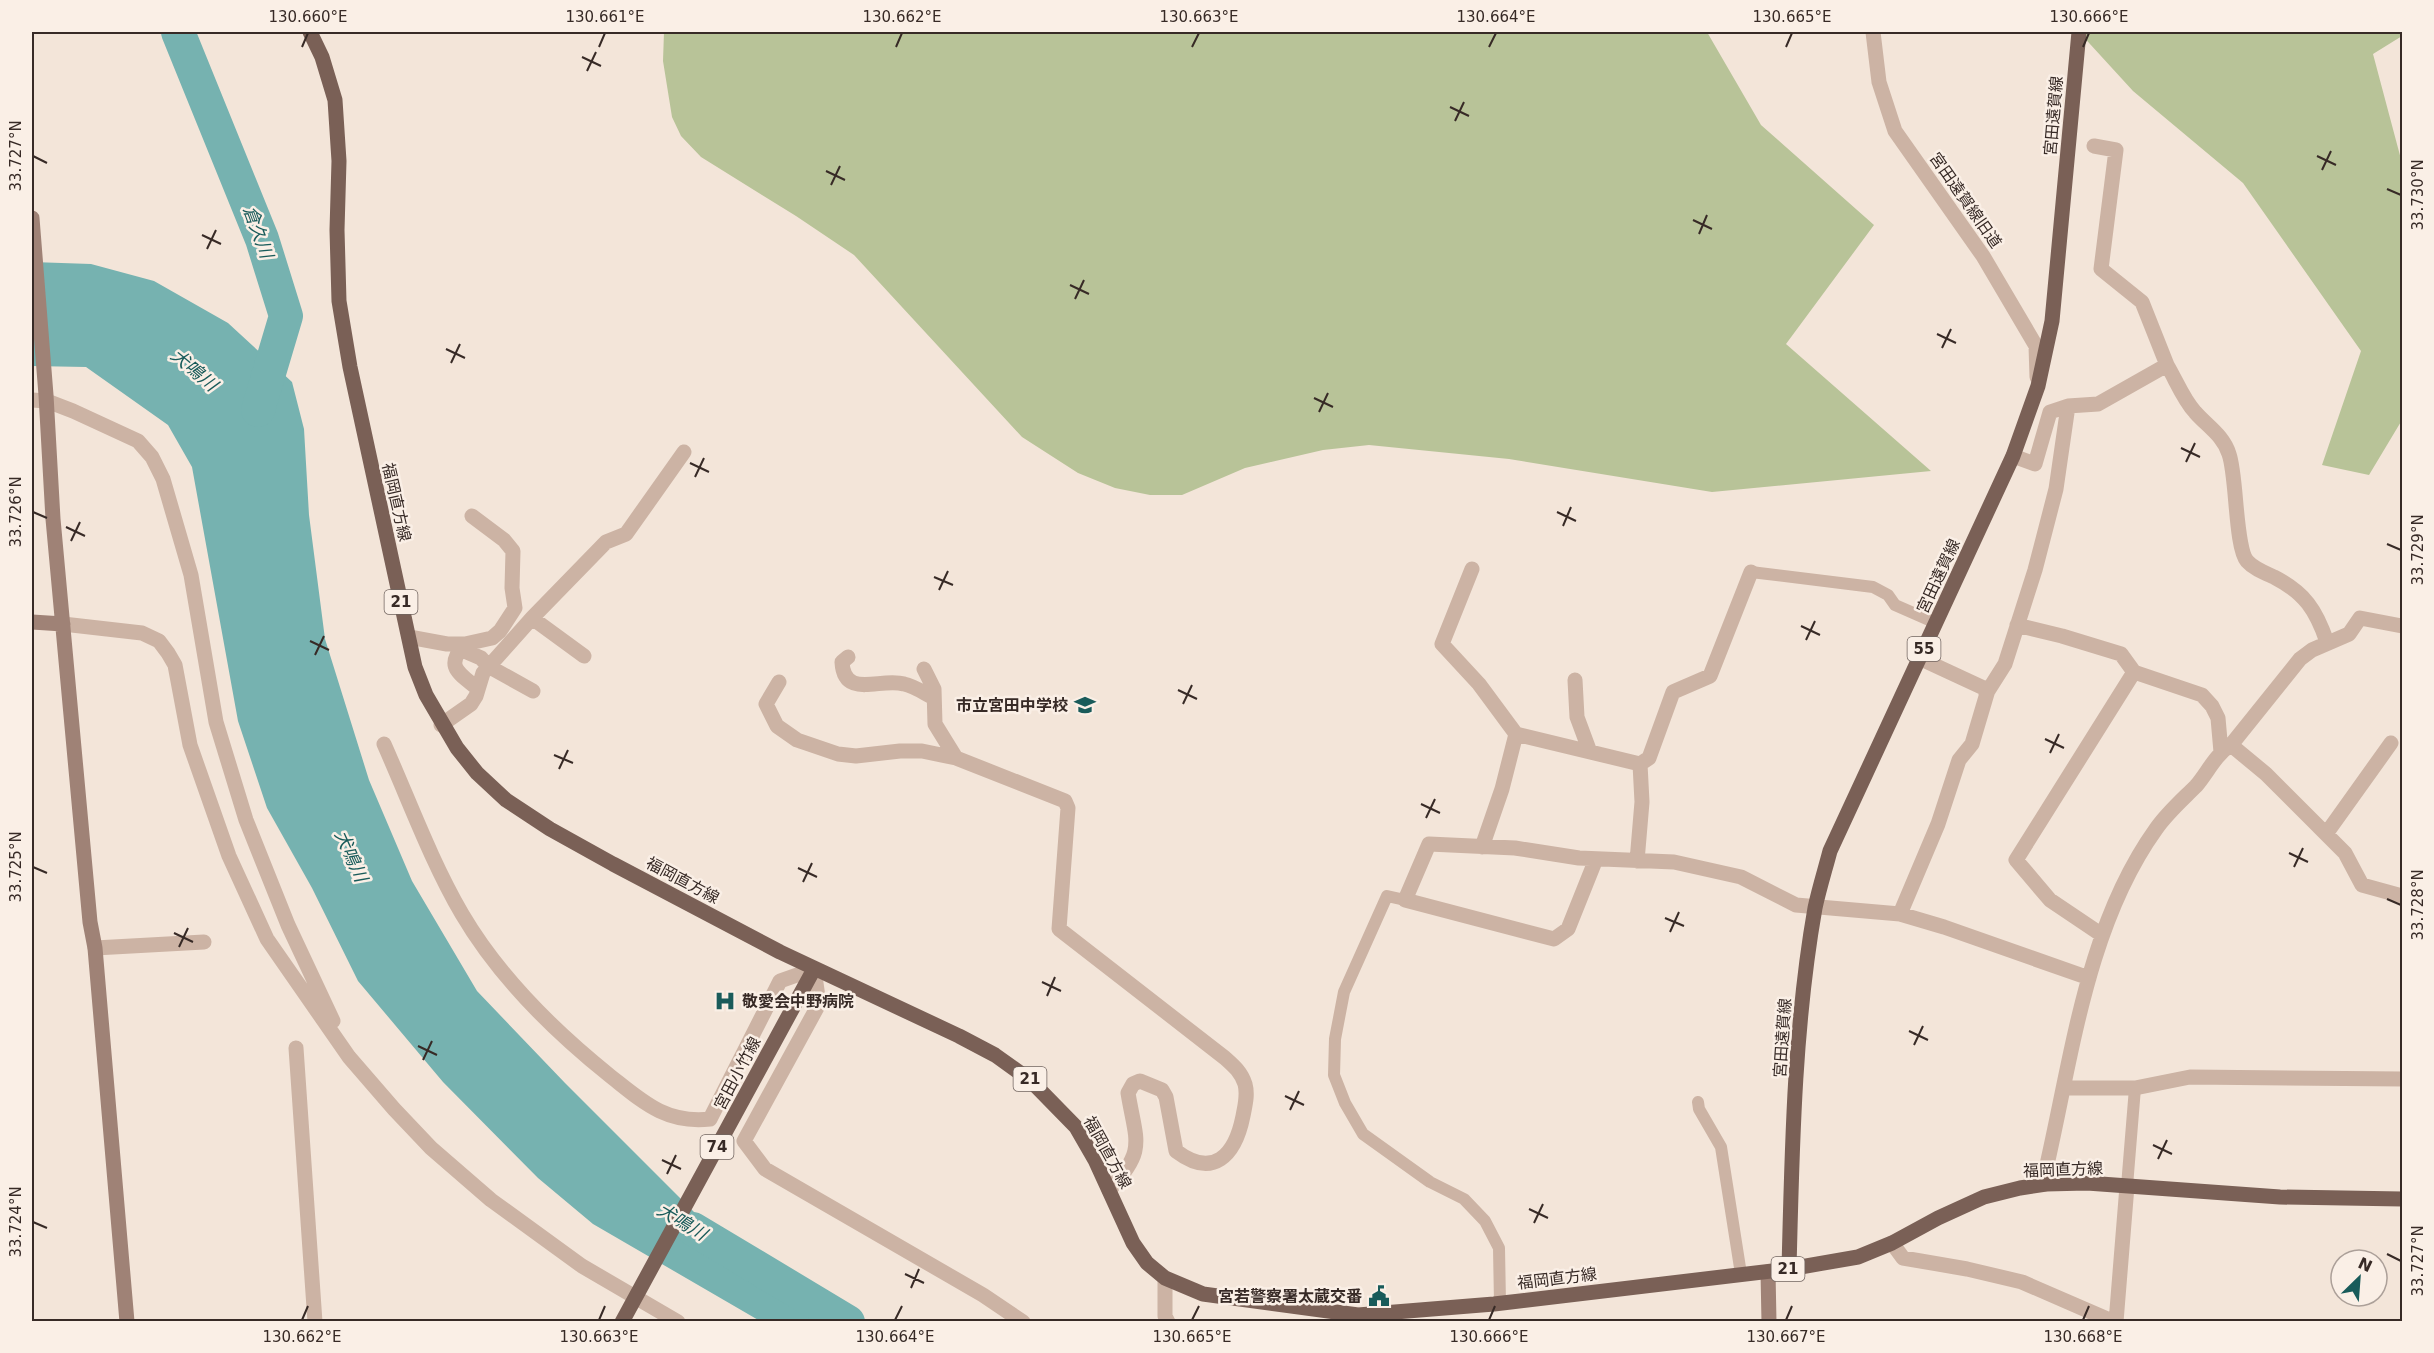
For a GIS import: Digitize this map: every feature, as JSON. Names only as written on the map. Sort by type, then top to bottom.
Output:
[{"type":"main road","name":"福岡直方線","points":[[310,32],[322,57],[334,100],[339,161],[337,230],[339,301],[350,367],[415,667],[441,725],[477,773],[506,800],[541,823],[613,864],[814,969],[959,1036],[995,1055],[1030,1080],[1076,1127],[1109,1190],[1133,1243],[1148,1263],[1164,1278],[1203,1294],[1357,1318],[1768,1272],[1858,1257],[1892,1243],[1984,1197],[2046,1184],[2087,1183],[2280,1197],[2403,1200]]},
{"type":"main road","name":"宮田遠賀線","points":[[1788,1269],[1793,1133],[1805,973],[1815,906],[1830,851],[2013,456],[2038,386],[2052,321],[2079,32]]},
{"type":"main road","name":"宮田小竹線","points":[[622,1322],[814,969]]},
{"type":"street","name":"宮田遠賀線旧道","points":[[1873,32],[1879,82],[1895,131],[1983,256],[2036,346],[2038,386]]},
{"type":"street","points":[[2094,146],[2115,150],[2101,269],[2142,302],[2167,365],[2194,411],[2217,433],[2229,453],[2240,537],[2246,560],[2256,568],[2293,587],[2307,601],[2319,620],[2327,642]]},
{"type":"street","points":[[32,222],[42,399],[90,922],[95,948],[127,1322]]},
{"type":"street","points":[[2013,456],[2035,464],[2050,412],[2068,406],[2098,404],[2167,365]]},
{"type":"street","points":[[42,399],[138,441],[152,457],[163,479],[191,575],[216,722],[246,820],[288,925],[349,1057]]},
{"type":"street","points":[[1986,694],[2005,664],[2056,489],[2068,406]]},
{"type":"street","points":[[441,725],[471,704],[483,672],[532,618],[606,542],[626,534],[684,452]]},
{"type":"street","points":[[409,637],[462,646],[492,638],[500,631],[515,608],[512,588],[513,551],[504,540],[472,516]]},
{"type":"street","points":[[1472,568],[1442,644],[1479,684],[1516,734],[1640,765]]},
{"type":"street","points":[[1640,765],[1648,758],[1673,692],[1710,676],[1751,572]]},
{"type":"street","points":[[532,618],[584,656]]},
{"type":"street","points":[[2046,1184],[2046,1168],[2089,978],[2102,936],[2134,864],[2156,829],[2202,779],[2300,659],[2327,642],[2349,634],[2360,618],[2403,626]]},
{"type":"street","points":[[32,622],[142,633],[159,641],[175,665],[190,745],[229,856],[267,939],[349,1057],[431,1148],[491,1200],[582,1266],[678,1322]]},
{"type":"street","points":[[2017,625],[2121,654],[2134,672],[2202,695],[2212,706],[2218,718],[2226,748],[2266,774],[2345,853],[2362,885],[2403,896]]},
{"type":"street","points":[[462,646],[481,658],[488,666],[533,691]]},
{"type":"street","points":[[462,646],[454,656],[453,663],[457,672],[478,689]]},
{"type":"street","points":[[848,657],[842,662],[843,673],[848,681],[859,685],[902,683],[934,698]]},
{"type":"street","points":[[1900,914],[1938,824],[1959,760],[1972,744],[1988,690],[1919,658]]},
{"type":"street","points":[[924,669],[934,689],[936,724],[956,758]]},
{"type":"street","points":[[2102,936],[2050,900],[2016,860],[2134,672]]},
{"type":"street","points":[[1575,680],[1577,717],[1590,752]]},
{"type":"street","points":[[779,682],[766,704],[777,726],[798,740],[838,754],[856,756],[900,750],[922,751],[956,758],[1065,801],[1068,808],[1059,929],[1225,1058],[1240,1072],[1247,1094],[1235,1143],[1228,1155],[1202,1164],[1189,1161],[1176,1151],[1166,1097],[1162,1090],[1140,1081],[1133,1084],[1128,1093],[1137,1131],[1137,1150],[1128,1171],[1109,1190]]},
{"type":"street","points":[[1482,847],[1502,789],[1516,734]]},
{"type":"street","points":[[2326,834],[2391,743]]},
{"type":"street","points":[[384,744],[438,865],[462,913],[490,956],[533,1006],[574,1047],[650,1108],[693,1121],[710,1119],[780,981],[814,969],[819,1004],[744,1141],[765,1169],[983,1296],[1023,1322]]},
{"type":"street","points":[[1636,861],[1642,802],[1640,765]]},
{"type":"street","points":[[1596,859],[1568,929],[1554,939],[1405,900],[1429,844],[1515,848],[1596,859],[1674,862],[1741,878],[1796,905],[1900,914],[2089,978]]},
{"type":"street","points":[[95,948],[204,942]]},
{"type":"street","points":[[296,1048],[315,1322]]},
{"type":"street","points":[[2065,1088],[2135,1088],[2190,1077],[2403,1079]]},
{"type":"street","points":[[1892,1243],[1903,1258],[1967,1269],[2022,1282],[2115,1322],[2127,1186]]},
{"type":"street","points":[[1768,1272],[1769,1322]]},
{"type":"street","points":[[1164,1278],[1165,1316],[1168,1322]]},
{"type":"lane","points":[[1751,572],[1873,587],[1888,595],[1895,605],[1936,623]]},
{"type":"lane","points":[[1405,900],[1388,896],[1344,992],[1335,1039],[1334,1075],[1345,1103],[1363,1134],[1430,1182],[1464,1198],[1485,1221],[1499,1248],[1500,1303]]},
{"type":"lane","points":[[2127,1186],[2135,1088]]},
{"type":"lane","points":[[1698,1101],[1699,1109],[1721,1147],[1741,1274]]},
{"type":"green space","points":[[664,32],[1707,32],[1761,125],[1874,225],[1786,344],[1931,471],[1712,492],[1509,459],[1369,445],[1323,450],[1245,468],[1182,495],[1150,495],[1115,488],[1078,473],[1022,437],[854,255],[701,157],[681,136],[672,117],[663,61]]},
{"type":"green space","points":[[2079,32],[2402,32],[2402,36],[2373,54],[2402,163],[2402,420],[2369,475],[2322,465],[2361,351],[2243,183],[2133,91]]},
{"type":"water","points":[[32,262],[91,264],[154,281],[228,323],[292,382],[304,429],[309,515],[325,639],[369,780],[412,881],[477,991],[565,1083],[757,1275],[853,1321],[760,1321],[593,1224],[538,1178],[443,1082],[358,981],[312,888],[267,808],[238,721],[192,467],[168,425],[86,367],[32,366]]},
{"type":"waterway","name":"倉久川","points":[[178,32],[262,239],[286,316],[258,410]]},
{"type":"waterway","name":"犬鳴川","points":[[693,1229],[848,1322]]},
{"type":"place","name":"市立宮田中学校","points":[[1085,705]]},
{"type":"place","name":"敬愛会中野病院","points":[[725,1001]]},
{"type":"place","name":"宮若警察署太蔵交番","points":[[1379,1296]]}]
